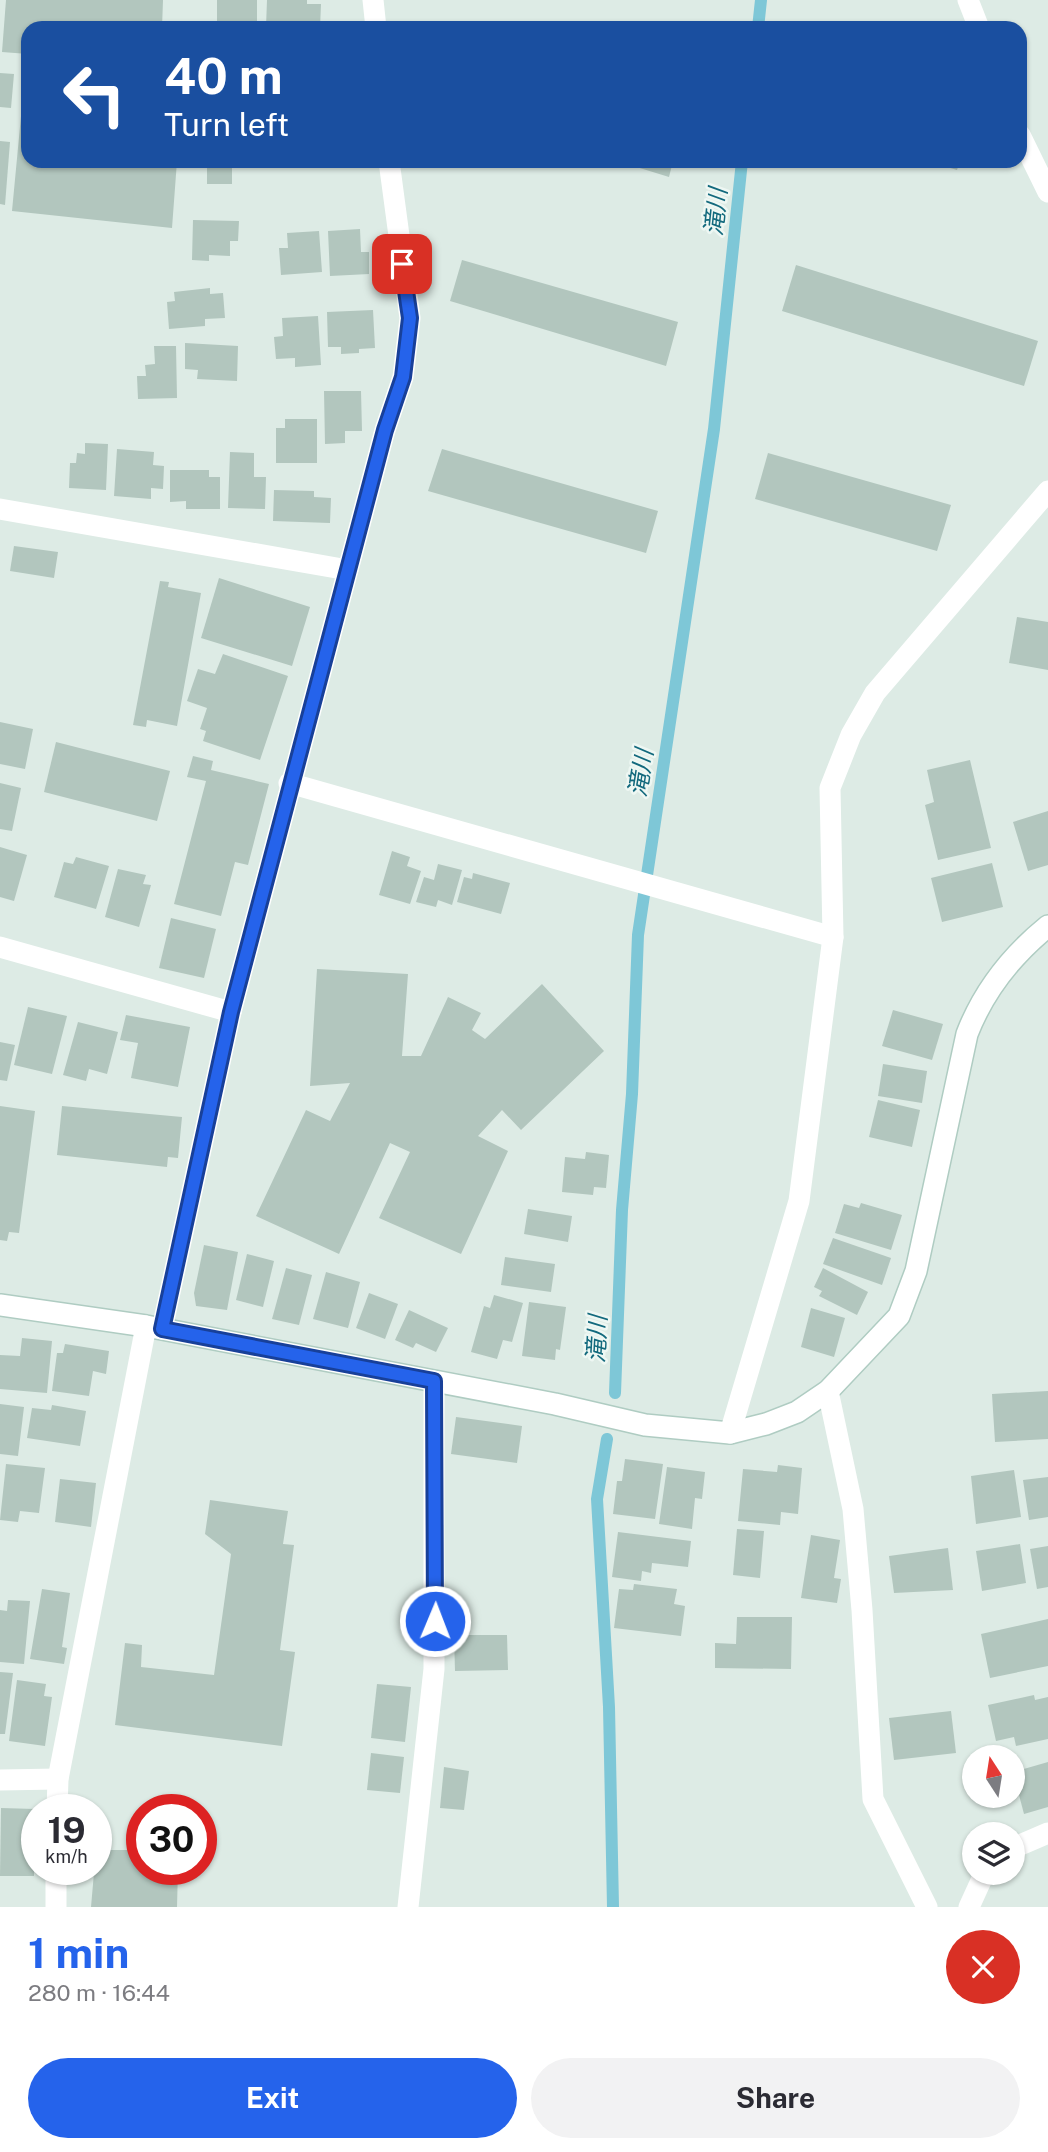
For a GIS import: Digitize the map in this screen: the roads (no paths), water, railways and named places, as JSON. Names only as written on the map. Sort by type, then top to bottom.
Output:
[{"type":"street","points":[[373,0],[375,21]]},
{"type":"street","points":[[968,0],[976,21]]},
{"type":"street","points":[[1027,149],[1048,192]]},
{"type":"street","points":[[58,1794],[58,1779],[154,1327],[289,783],[403,377],[410,318],[390,168]]},
{"type":"street","points":[[730,1433],[799,1202],[833,937],[830,788],[850,735],[875,693],[1048,491]]},
{"type":"street","points":[[0,509],[348,570]]},
{"type":"street","points":[[289,783],[833,937]]},
{"type":"street","points":[[0,1305],[154,1327],[645,1425],[730,1433],[797,1412],[828,1391],[899,1316],[916,1271],[967,1034],[978,1006],[994,981],[1014,957],[1048,926]]},
{"type":"street","points":[[0,947],[231,1012]]},
{"type":"street","points":[[408,1907],[434,1669],[434,1381]]},
{"type":"street","points":[[828,1391],[853,1509],[873,1799],[927,1907]]},
{"type":"street","points":[[0,1780],[58,1779]]},
{"type":"street","points":[[1025,1843],[1048,1833]]},
{"type":"street","points":[[56,1885],[56,1907]]},
{"type":"street","points":[[970,1907],[979,1885]]},
{"type":"waterway","name":"滝川","points":[[759,21],[761,0]]},
{"type":"waterway","name":"滝川","points":[[615,1393],[622,1210],[632,1094],[638,935],[714,429],[741,168]]},
{"type":"waterway","name":"滝川","points":[[607,1439],[597,1499],[609,1707],[613,1907]]}]
